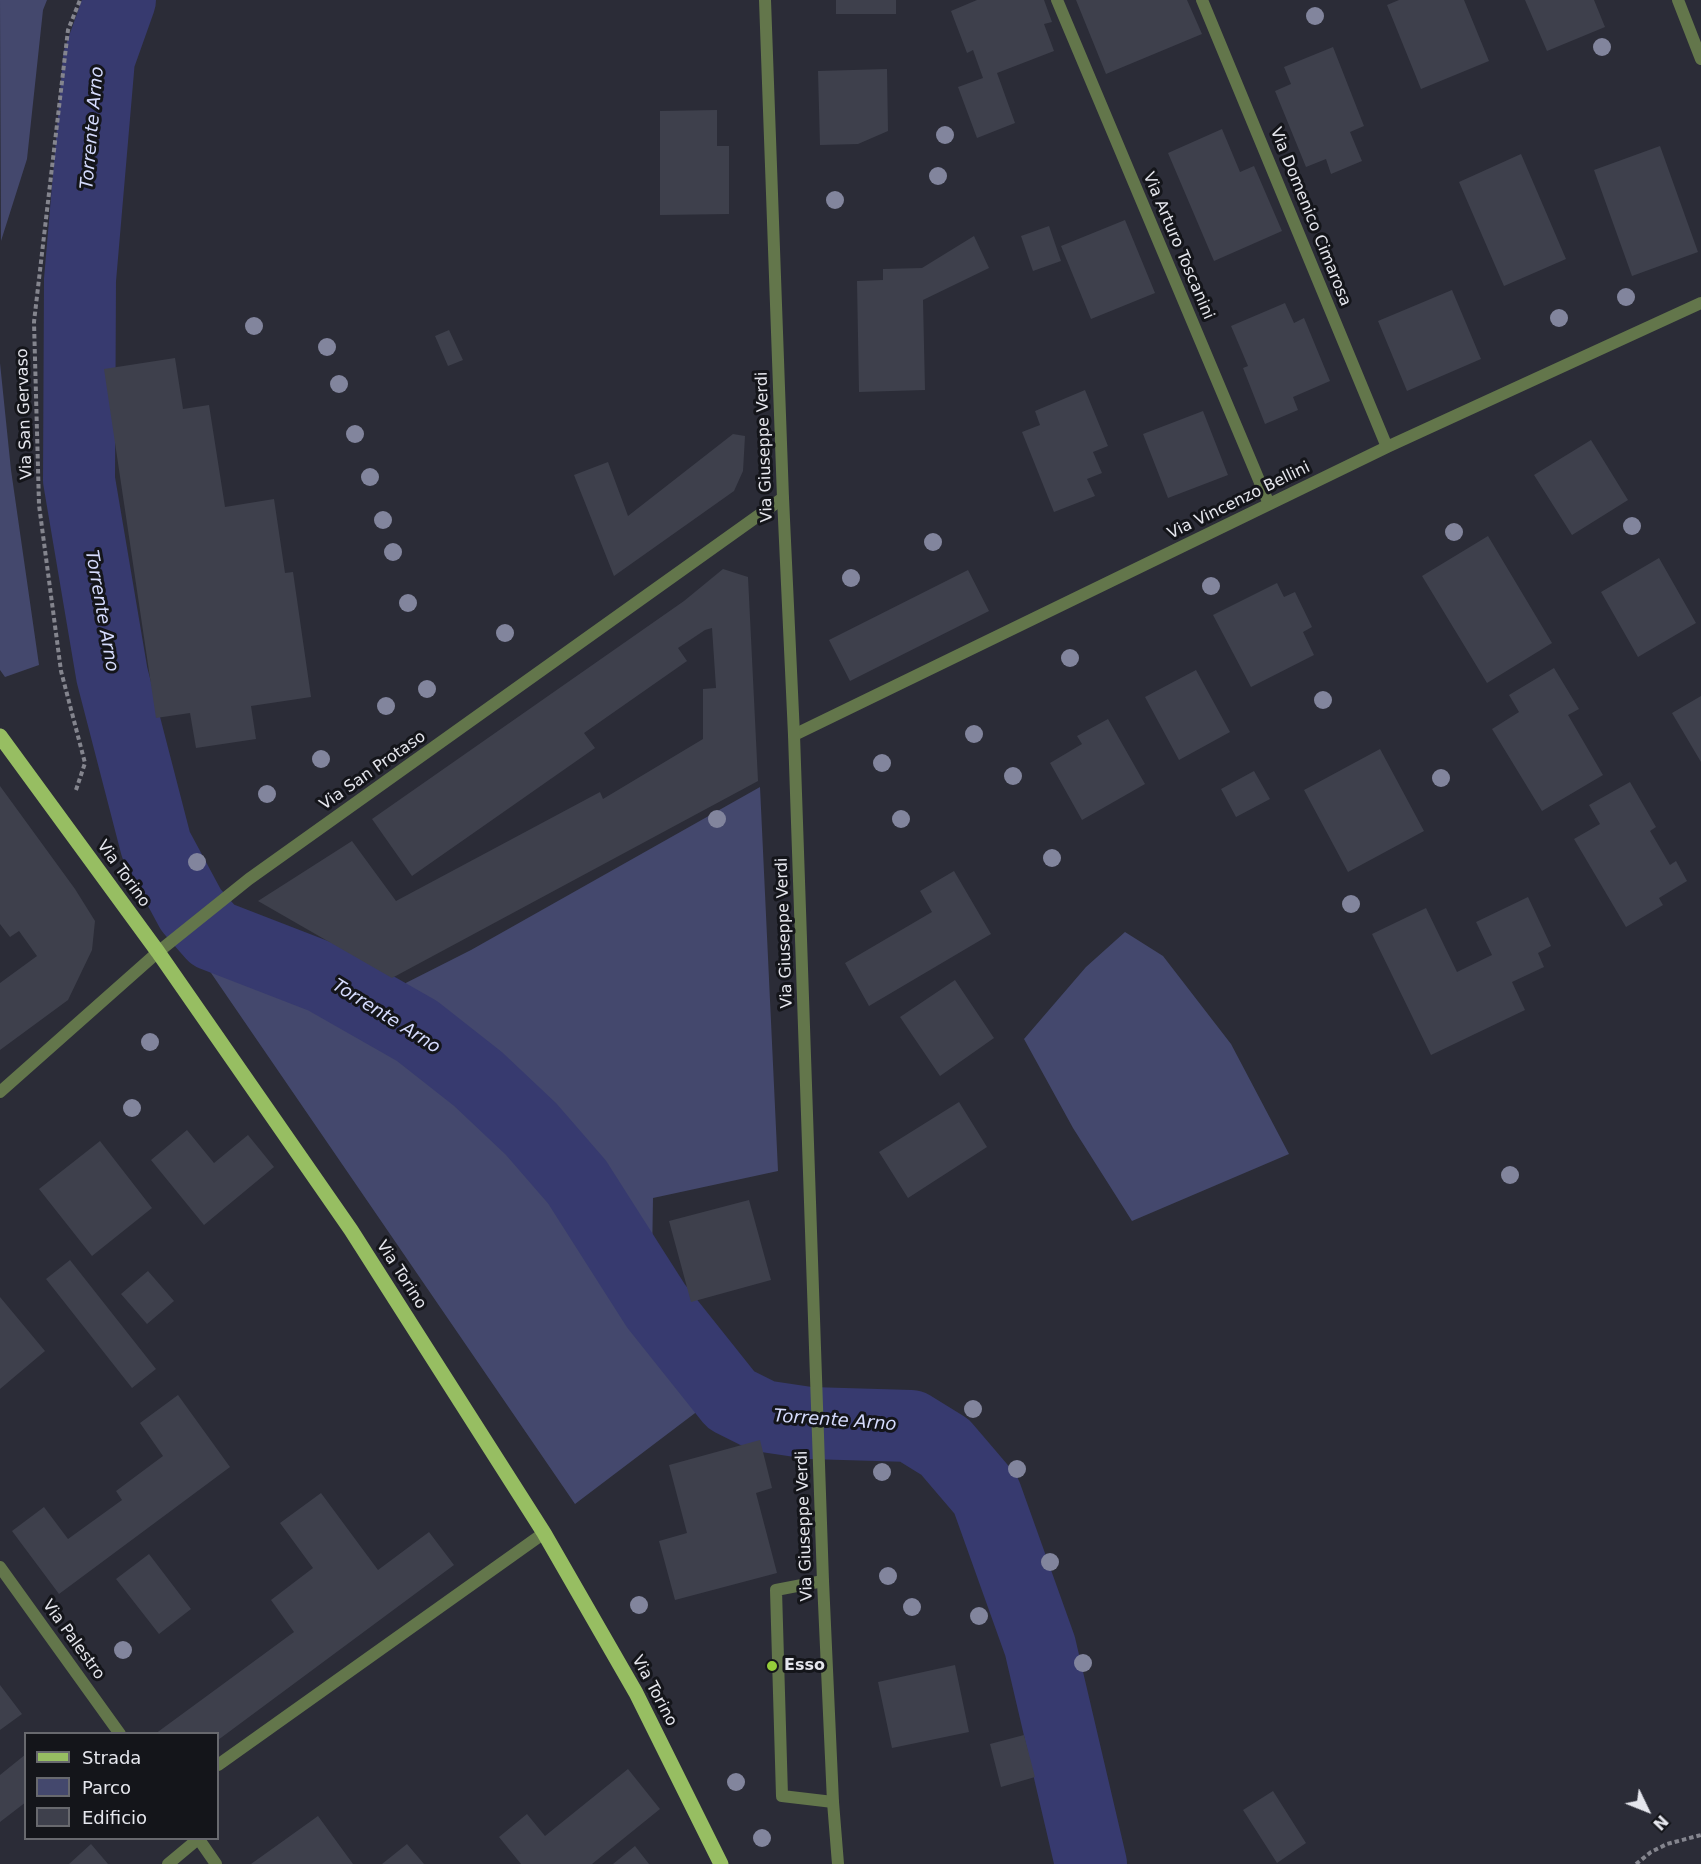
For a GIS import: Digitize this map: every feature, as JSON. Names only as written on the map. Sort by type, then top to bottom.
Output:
[{"type":"main road","name":"Via Torino","points":[[0,736],[158,952],[351,1230],[544,1533],[636,1694],[721,1864]]},
{"type":"street","name":"Via Giuseppe Verdi","points":[[765,0],[794,735],[823,1581],[838,1864]]},
{"type":"street","name":"Via Arturo Toscanini","points":[[1057,0],[1269,504]]},
{"type":"street","name":"Via Domenico Cimarosa","points":[[1202,0],[1387,447]]},
{"type":"street","points":[[1678,0],[1701,59]]},
{"type":"street","name":"Via Vincenzo Bellini","points":[[794,735],[1387,447],[1701,303]]},
{"type":"street","name":"Via San Protaso","points":[[0,1092],[158,952],[249,879],[783,498]]},
{"type":"street","points":[[219,1764],[544,1533]]},
{"type":"street","name":"Via Palestro","points":[[0,1567],[119,1732]]},
{"type":"street","points":[[823,1581],[776,1590],[782,1796],[833,1802]]},
{"type":"street","points":[[168,1864],[197,1840]]},
{"type":"street","points":[[199,1840],[216,1864]]},
{"type":"path","name":"Via San Gervaso","points":[[65,825],[85,763],[62,671],[39,505],[34,322],[68,30],[80,0]]},
{"type":"path","points":[[1636,1864],[1651,1851],[1688,1837],[1701,1835]]},
{"type":"green space","points":[[0,0],[47,0],[43,10],[27,159],[1,241]]},
{"type":"green space","points":[[0,363],[11,470],[39,665],[5,677],[0,670]]},
{"type":"green space","points":[[760,787],[778,1171],[653,1198],[652,1260],[619,1280],[707,1404],[575,1504],[196,951],[243,913],[384,994],[471,950]]},
{"type":"green space","points":[[1125,932],[1163,956],[1231,1044],[1289,1154],[1132,1221],[1073,1128],[1024,1039],[1086,967]]},
{"type":"building","points":[[836,0],[896,0],[896,14],[836,14]]},
{"type":"building","points":[[977,0],[1044,0],[1052,22],[1044,24],[1054,51],[997,73],[1015,123],[977,138],[958,87],[983,78],[973,50],[967,53],[951,11]]},
{"type":"building","points":[[1076,0],[1187,0],[1202,34],[1106,74]]},
{"type":"building","points":[[1399,0],[1464,0],[1489,61],[1421,89],[1387,5]]},
{"type":"building","points":[[1525,0],[1594,0],[1605,27],[1547,51]]},
{"type":"building","points":[[1333,47],[1364,126],[1350,132],[1362,161],[1331,174],[1326,159],[1306,167],[1275,91],[1291,84],[1284,67]]},
{"type":"building","points":[[887,69],[888,131],[858,144],[820,145],[818,71]]},
{"type":"building","points":[[717,110],[717,146],[729,146],[729,214],[660,215],[660,111]]},
{"type":"building","points":[[1222,129],[1240,172],[1254,166],[1282,231],[1214,261],[1168,153]]},
{"type":"building","points":[[1660,146],[1698,252],[1632,276],[1594,170]]},
{"type":"building","points":[[1521,154],[1566,259],[1504,286],[1459,182]]},
{"type":"building","points":[[1125,220],[1155,293],[1091,319],[1061,246]]},
{"type":"building","points":[[1049,226],[1061,261],[1033,271],[1021,236]]},
{"type":"building","points":[[974,236],[989,268],[923,300],[925,390],[859,392],[857,281],[883,280],[883,269],[922,268]]},
{"type":"building","points":[[1452,290],[1481,359],[1407,391],[1378,321]]},
{"type":"building","points":[[1285,303],[1294,323],[1304,318],[1330,381],[1293,397],[1298,410],[1265,424],[1243,368],[1248,366],[1231,326]]},
{"type":"building","points":[[449,330],[463,360],[448,366],[435,336]]},
{"type":"building","points":[[175,358],[183,409],[209,405],[225,507],[274,499],[285,573],[293,572],[311,697],[251,706],[256,739],[196,748],[190,713],[156,718],[104,369]]},
{"type":"building","points":[[1085,390],[1108,446],[1093,452],[1102,473],[1087,479],[1095,496],[1054,512],[1022,432],[1040,425],[1035,411]]},
{"type":"building","points":[[1203,411],[1228,475],[1168,498],[1143,434]]},
{"type":"building","points":[[733,434],[745,436],[743,471],[734,491],[614,576],[574,475],[608,462],[628,516]]},
{"type":"building","points":[[1591,440],[1628,500],[1572,535],[1534,475]]},
{"type":"building","points":[[1488,536],[1552,643],[1487,683],[1422,576]]},
{"type":"building","points":[[1659,558],[1696,623],[1638,657],[1601,592]]},
{"type":"building","points":[[723,569],[748,577],[758,781],[392,978],[258,901],[352,841],[396,901],[600,792],[603,799],[703,739],[703,689],[716,688],[712,628],[705,630],[678,648],[687,661],[584,733],[595,748],[412,876],[372,819],[684,601]]},
{"type":"building","points":[[968,570],[989,611],[850,681],[829,640]]},
{"type":"building","points":[[1277,583],[1284,597],[1295,592],[1312,627],[1303,632],[1314,655],[1251,687],[1213,615]]},
{"type":"building","points":[[1554,668],[1579,709],[1568,715],[1603,775],[1542,811],[1492,729],[1519,712],[1509,695]]},
{"type":"building","points":[[1196,670],[1230,732],[1179,760],[1145,697]]},
{"type":"building","points":[[1701,696],[1701,762],[1672,713]]},
{"type":"building","points":[[1108,719],[1145,784],[1082,820],[1050,763],[1082,744],[1077,736]]},
{"type":"building","points":[[1380,749],[1424,831],[1348,872],[1304,790]]},
{"type":"building","points":[[1254,771],[1270,799],[1236,817],[1221,789]]},
{"type":"building","points":[[1630,782],[1656,827],[1650,831],[1670,865],[1676,861],[1687,881],[1659,898],[1663,905],[1626,927],[1574,839],[1600,824],[1589,805]]},
{"type":"building","points":[[0,786],[75,889],[95,921],[92,950],[68,1000],[0,1050],[0,983],[37,956],[19,931],[10,937],[0,924]]},
{"type":"building","points":[[954,871],[991,934],[869,1006],[845,963],[932,912],[920,891]]},
{"type":"building","points":[[1528,897],[1551,946],[1538,953],[1544,967],[1512,982],[1525,1010],[1431,1055],[1372,934],[1426,908],[1457,972],[1492,955],[1476,922]]},
{"type":"building","points":[[955,980],[994,1038],[940,1076],[900,1017]]},
{"type":"building","points":[[959,1102],[987,1147],[908,1198],[879,1152]]},
{"type":"building","points":[[187,1130],[214,1163],[248,1135],[274,1167],[204,1225],[151,1160]]},
{"type":"building","points":[[100,1141],[152,1208],[92,1256],[39,1189]]},
{"type":"building","points":[[749,1200],[771,1280],[691,1302],[669,1221]]},
{"type":"building","points":[[70,1260],[156,1369],[132,1388],[46,1279]]},
{"type":"building","points":[[148,1271],[174,1301],[147,1324],[121,1294]]},
{"type":"building","points":[[0,1297],[45,1351],[0,1389]]},
{"type":"building","points":[[178,1395],[230,1467],[59,1594],[12,1531],[44,1507],[68,1539],[122,1500],[116,1491],[163,1456],[140,1423]]},
{"type":"building","points":[[760,1440],[772,1488],[756,1493],[777,1573],[675,1600],[659,1541],[687,1533],[669,1465]]},
{"type":"building","points":[[321,1493],[378,1570],[429,1532],[454,1565],[219,1739],[219,1732],[158,1732],[294,1632],[271,1600],[313,1568],[280,1523]]},
{"type":"building","points":[[149,1554],[191,1609],[159,1634],[116,1579]]},
{"type":"building","points":[[955,1665],[969,1732],[892,1748],[878,1682]]},
{"type":"building","points":[[0,1685],[22,1714],[0,1730]]},
{"type":"building","points":[[1024,1735],[1035,1777],[1001,1787],[990,1744]]},
{"type":"building","points":[[24,1756],[24,1804],[0,1822],[0,1775]]},
{"type":"building","points":[[628,1769],[660,1809],[592,1864],[521,1864],[499,1837],[527,1814],[545,1836]]},
{"type":"building","points":[[1273,1791],[1306,1843],[1277,1863],[1243,1810]]},
{"type":"building","points":[[318,1816],[353,1864],[251,1864]]},
{"type":"building","points":[[91,1844],[108,1864],[69,1864]]},
{"type":"building","points":[[407,1844],[424,1864],[382,1864]]},
{"type":"building","points":[[635,1846],[649,1864],[613,1864]]},
{"type":"waterway","name":"Torrente Arno","points":[[120,0],[99,59],[80,280],[79,480],[112,675],[156,845],[191,910],[213,935],[324,978],[417,1031],[478,1079],[531,1129],[577,1182],[656,1306],[731,1400],[763,1416],[810,1423],[911,1426],[945,1447],[986,1495],[1040,1646],[1091,1864]]},
{"type":"place","name":"Esso","points":[[772,1666]]}]
